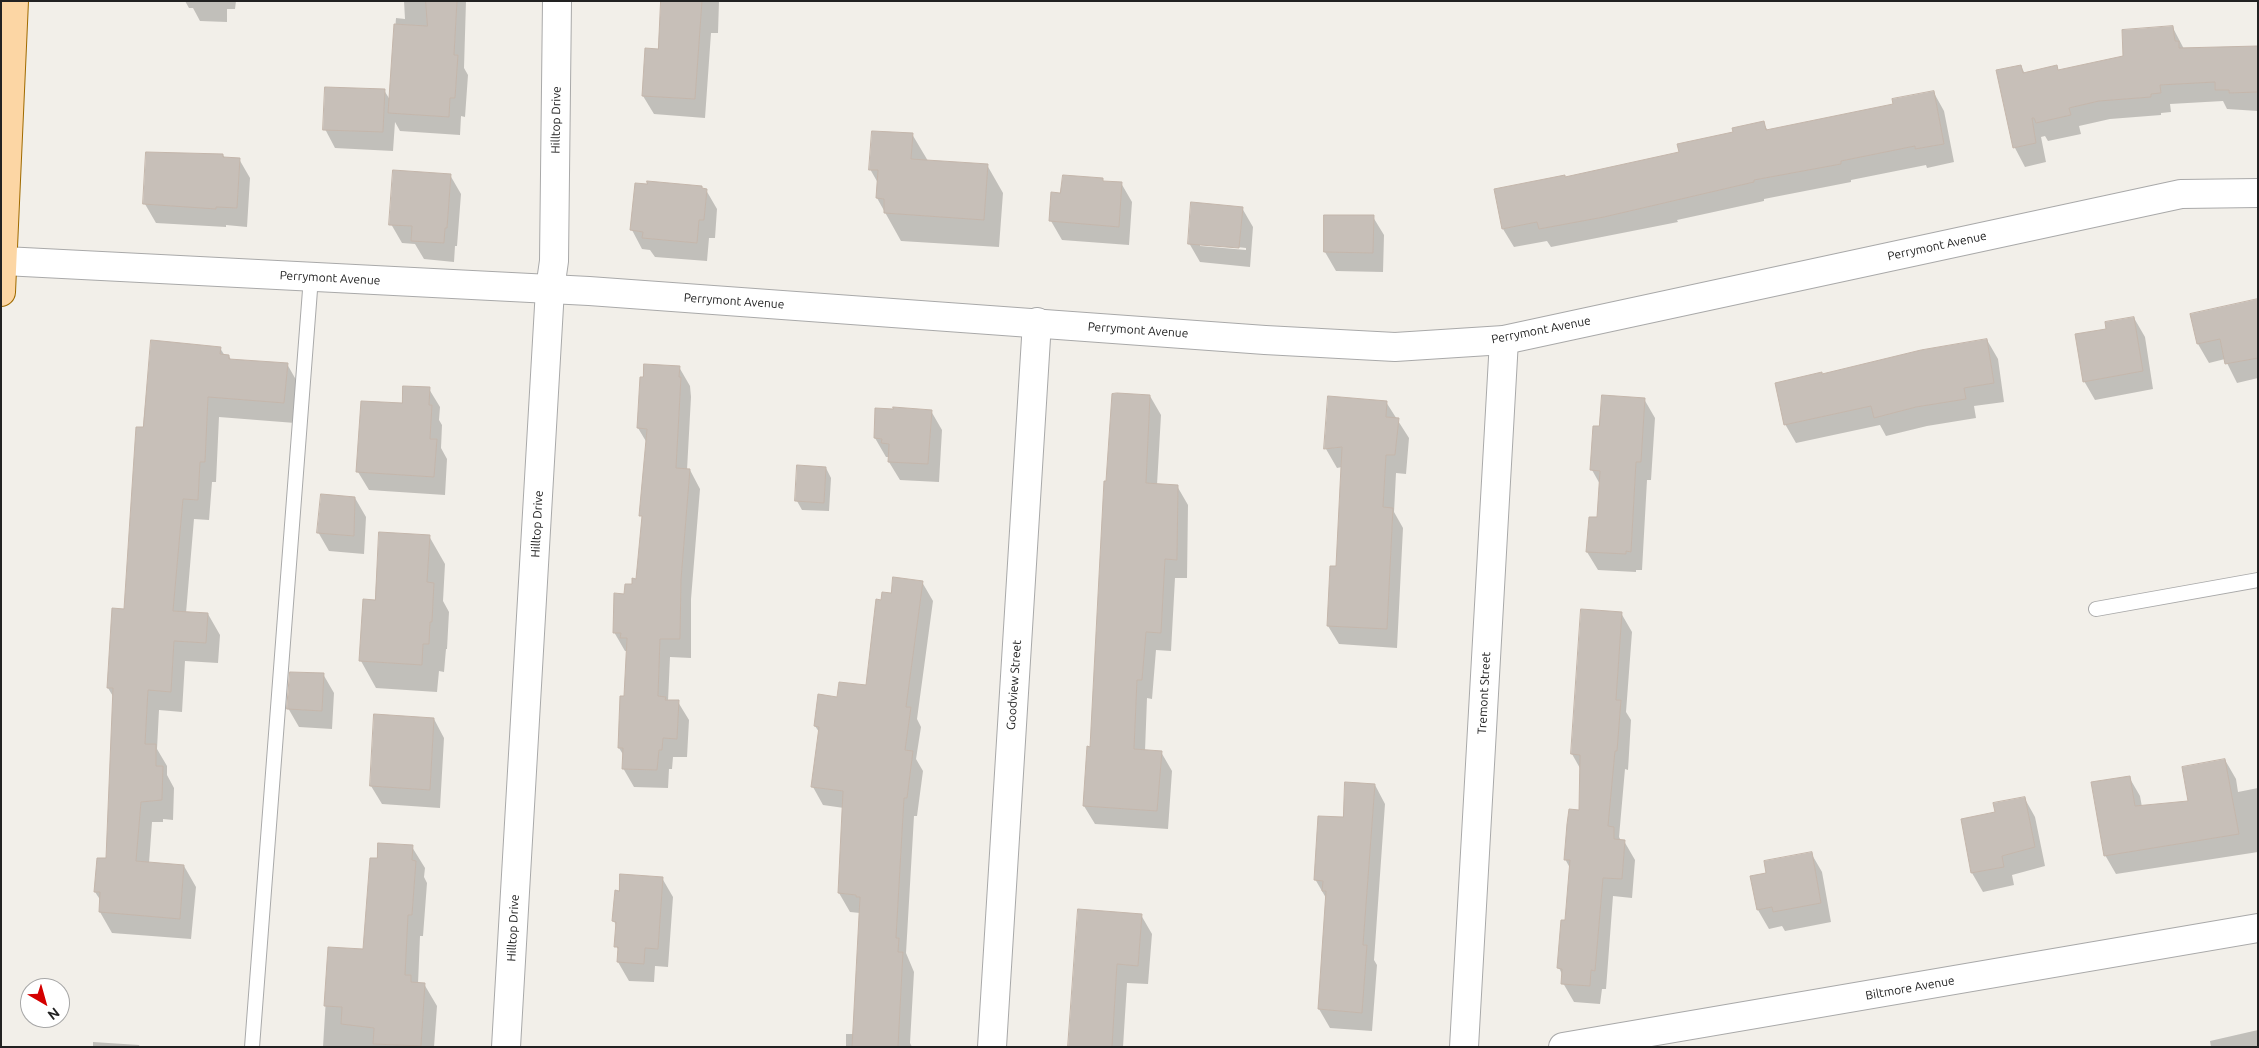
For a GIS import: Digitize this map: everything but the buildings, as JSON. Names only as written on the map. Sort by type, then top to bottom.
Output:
[{"type":"main road","points":[[1,292],[4,261],[14,1]]},
{"type":"street","name":"Hilltop Drive","points":[[506,1047],[550,289],[554,261],[557,1]]},
{"type":"street","name":"Perrymont Avenue","points":[[4,261],[550,289],[1037,322],[1265,340],[1395,347],[1504,340],[2181,194],[2258,193]]},
{"type":"street","name":"Goodview Street","points":[[992,1047],[1037,322]]},
{"type":"street","name":"Tremont Street","points":[[1464,1047],[1504,340]]},
{"type":"street","name":"Biltmore Avenue","points":[[1563,1047],[2258,928]]},
{"type":"lane","points":[[252,1047],[311,277]]},
{"type":"lane","points":[[2096,609],[2258,580]]}]
